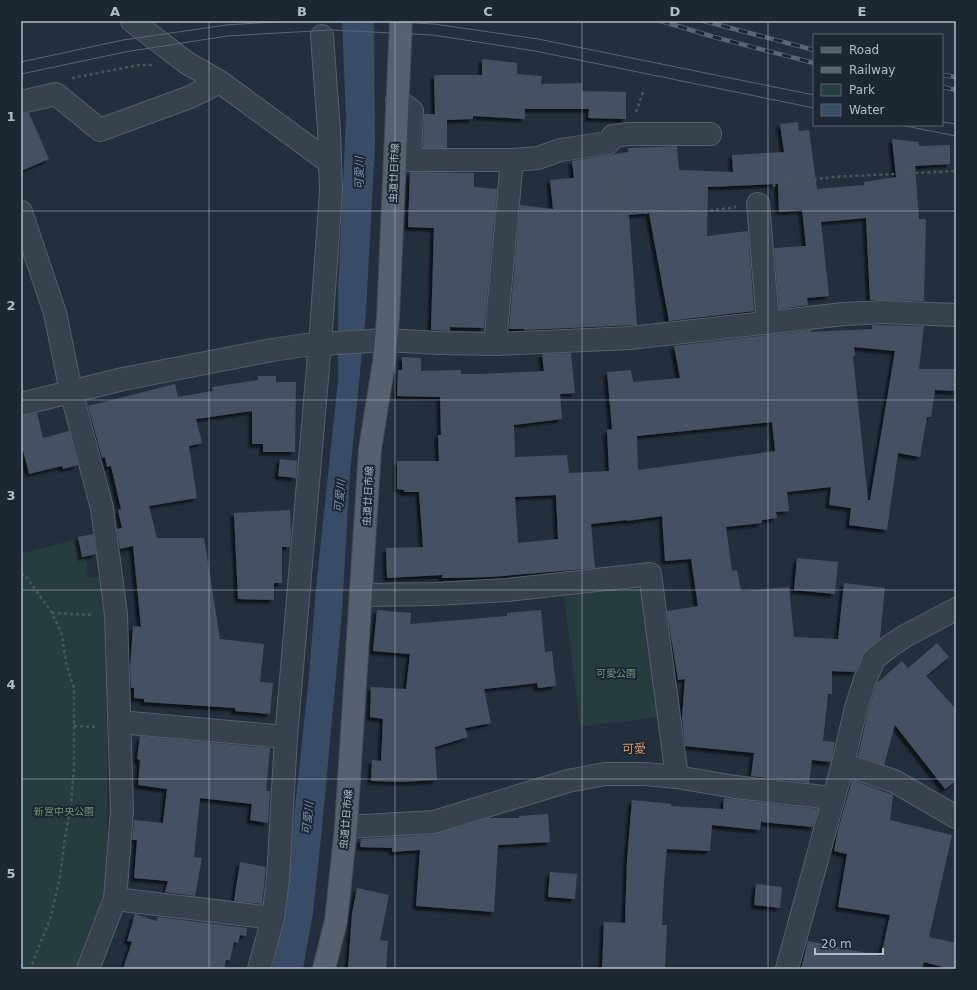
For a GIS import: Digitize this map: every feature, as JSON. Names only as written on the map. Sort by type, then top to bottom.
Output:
[{"type":"main road","name":"虫道廿日市線","points":[[324,969],[336,921],[346,827],[362,595],[370,449],[384,362],[378,341],[388,311],[400,21]]},
{"type":"street","points":[[132,21],[187,63],[220,82],[329,162]]},
{"type":"street","points":[[259,969],[273,918],[278,871],[286,737],[324,344],[331,191],[329,130],[322,36]]},
{"type":"street","points":[[21,102],[56,94],[100,130],[190,97],[220,82]]},
{"type":"street","points":[[397,100],[412,111],[410,160],[512,160],[538,158],[560,150],[608,143],[613,136],[628,134],[710,134]]},
{"type":"street","points":[[495,344],[512,160]]},
{"type":"street","points":[[758,204],[768,323]]},
{"type":"street","points":[[21,212],[55,313],[71,391],[102,508],[116,614],[122,811],[115,899],[88,969]]},
{"type":"street","points":[[21,404],[123,378],[272,350],[324,344],[378,341],[495,344],[630,338],[844,314],[883,312],[956,315]]},
{"type":"street","points":[[362,595],[435,594],[507,590],[650,574],[677,778]]},
{"type":"street","points":[[787,969],[832,798],[843,764],[864,680],[874,659],[890,646],[905,636],[956,610]]},
{"type":"street","points":[[119,722],[286,737]]},
{"type":"street","points":[[843,764],[894,781],[956,817]]},
{"type":"street","points":[[346,827],[434,822],[561,783],[605,774],[645,774],[735,787],[832,798]]},
{"type":"street","points":[[115,899],[273,918]]},
{"type":"path","points":[[65,80],[139,65],[158,64]]},
{"type":"path","points":[[642,95],[644,90]]},
{"type":"path","points":[[351,163],[373,164]]},
{"type":"path","points":[[21,574],[25,575],[52,613],[62,635],[66,663],[74,688],[74,766],[71,803],[59,882],[50,919],[30,969]]},
{"type":"path","points":[[52,613],[106,616],[116,614]]},
{"type":"green space","name":"新宮中央公園","points":[[84,537],[88,577],[106,578],[108,896],[78,969],[21,969],[21,554]]},
{"type":"green space","name":"可愛公園","points":[[648,584],[666,717],[580,726],[564,594]]},
{"type":"water","name":"可愛川","points":[[342,21],[374,21],[375,145],[366,312],[350,473],[342,611],[313,913],[303,969],[272,969],[285,915],[308,686],[317,578],[338,381],[338,290],[346,119]]},
{"type":"building","points":[[482,59],[517,63],[517,74],[542,76],[541,84],[582,83],[582,91],[626,92],[626,119],[588,118],[589,109],[525,109],[525,119],[473,116],[473,119],[447,120],[447,148],[423,148],[424,114],[435,114],[434,75],[482,75]]},
{"type":"building","points":[[29,113],[49,159],[21,171],[21,114]]},
{"type":"building","points":[[798,122],[799,131],[809,130],[817,189],[864,185],[864,182],[896,177],[892,139],[919,142],[919,146],[950,145],[950,164],[915,166],[919,219],[926,219],[924,301],[870,300],[866,218],[821,222],[829,296],[807,298],[808,305],[779,309],[774,248],[806,246],[802,210],[779,212],[778,184],[708,187],[707,236],[748,231],[754,311],[669,321],[649,213],[629,215],[637,325],[524,330],[509,329],[520,205],[553,209],[550,180],[574,178],[572,161],[628,152],[628,148],[677,146],[679,170],[733,172],[732,155],[784,152],[780,124]]},
{"type":"building","points":[[410,172],[474,173],[474,187],[497,189],[484,328],[450,327],[450,331],[431,330],[434,228],[408,227]]},
{"type":"building","points":[[872,325],[924,326],[919,369],[956,369],[956,391],[935,390],[931,417],[927,417],[920,457],[898,453],[887,530],[849,525],[851,508],[829,505],[831,487],[787,492],[789,511],[776,512],[777,518],[762,520],[762,523],[726,527],[732,571],[737,570],[741,591],[789,587],[794,637],[838,639],[844,583],[885,588],[880,638],[863,654],[855,672],[832,671],[832,694],[828,694],[823,741],[835,742],[831,762],[812,760],[809,783],[751,776],[754,753],[685,746],[682,717],[685,679],[678,680],[667,611],[698,606],[691,559],[665,561],[662,516],[591,524],[595,568],[491,577],[442,578],[442,575],[387,578],[386,548],[423,547],[419,492],[404,492],[404,490],[397,489],[397,461],[439,461],[438,435],[441,435],[440,397],[397,396],[398,370],[402,370],[402,357],[421,358],[421,371],[461,370],[461,374],[482,374],[544,371],[542,354],[571,353],[575,393],[560,394],[562,419],[514,425],[515,457],[567,455],[569,473],[609,471],[607,430],[612,429],[607,372],[631,370],[633,382],[680,378],[674,346],[811,330],[811,332],[872,329]],"holes":[[[854,347],[895,351],[870,500],[868,500],[853,356],[855,356]],[[772,422],[775,451],[638,470],[637,436]],[[556,495],[558,539],[518,543],[515,497]]]},
{"type":"building","points":[[258,376],[276,376],[276,382],[296,382],[295,452],[263,452],[263,444],[252,444],[252,411],[196,419],[202,443],[189,446],[197,498],[149,506],[157,538],[204,538],[220,639],[264,644],[260,682],[273,683],[270,714],[235,711],[235,708],[144,702],[144,699],[134,698],[134,688],[131,688],[130,669],[133,626],[141,627],[133,546],[120,549],[117,529],[122,528],[118,510],[121,509],[111,466],[107,467],[105,457],[102,458],[88,406],[175,384],[178,397],[213,391],[212,387],[258,380]]},
{"type":"building","points":[[37,413],[43,438],[69,431],[78,465],[63,469],[62,466],[29,474],[21,442],[21,416]]},
{"type":"building","points":[[280,459],[297,461],[296,478],[278,476]]},
{"type":"building","points":[[290,510],[290,547],[282,547],[282,583],[274,583],[274,600],[238,599],[234,513]]},
{"type":"building","points":[[93,534],[96,554],[82,557],[78,537]]},
{"type":"building","points":[[797,558],[838,562],[835,594],[794,590]]},
{"type":"building","points":[[377,610],[411,613],[410,624],[507,616],[507,613],[541,610],[545,652],[552,651],[556,686],[538,688],[537,683],[484,689],[491,723],[465,728],[468,737],[435,747],[437,780],[402,782],[371,781],[372,760],[381,761],[383,719],[370,717],[371,687],[406,689],[410,654],[373,651]]},
{"type":"building","points":[[937,643],[949,657],[926,676],[956,709],[956,781],[945,789],[895,725],[884,765],[858,756],[868,711],[877,683],[902,661],[908,668]]},
{"type":"building","points":[[140,736],[270,748],[266,791],[270,791],[268,823],[250,820],[252,804],[200,798],[194,857],[202,858],[195,896],[165,892],[168,881],[134,878],[137,840],[132,840],[134,820],[163,823],[167,789],[138,785],[140,760],[137,759]]},
{"type":"building","points":[[852,780],[893,795],[890,820],[952,835],[929,937],[956,943],[956,969],[950,969],[924,962],[922,969],[801,969],[808,941],[881,956],[890,915],[838,907],[847,854],[834,851],[838,830]]},
{"type":"building","points":[[724,798],[818,809],[813,827],[761,822],[760,830],[712,825],[710,851],[667,849],[662,925],[667,925],[665,969],[602,969],[604,922],[625,923],[627,860],[632,800],[671,804],[671,806],[723,809]]},
{"type":"building","points":[[548,814],[550,842],[498,845],[494,912],[416,906],[420,850],[392,852],[392,848],[360,847],[361,839],[435,834],[488,818],[519,818],[519,816]]},
{"type":"building","points":[[240,862],[266,867],[262,904],[234,901]]},
{"type":"building","points":[[550,872],[577,874],[575,899],[548,897]]},
{"type":"building","points":[[756,884],[782,887],[780,908],[754,905]]},
{"type":"building","points":[[357,888],[389,895],[380,940],[388,941],[386,969],[348,969],[352,914]]},
{"type":"building","points":[[135,914],[156,921],[158,917],[247,928],[246,936],[240,935],[238,943],[234,942],[230,960],[226,960],[224,969],[123,969],[132,942],[127,941]]},
{"type":"tram line","points":[[21,62],[123,40],[226,25],[289,21]]},
{"type":"tram line","points":[[377,21],[434,24],[538,39],[813,95]]},
{"type":"tram line","points":[[21,74],[125,52],[227,36],[330,30],[433,35],[535,51],[813,108]]},
{"type":"tram line","points":[[943,122],[956,124]]},
{"type":"tram line","points":[[905,126],[956,136]]},
{"type":"railway","points":[[661,21],[714,37],[813,63]]},
{"type":"railway","points":[[704,21],[813,50]]},
{"type":"railway","points":[[943,75],[956,77]]},
{"type":"railway","points":[[943,87],[956,90]]},
{"type":"district","name":"可愛","points":[[634,749]]}]
